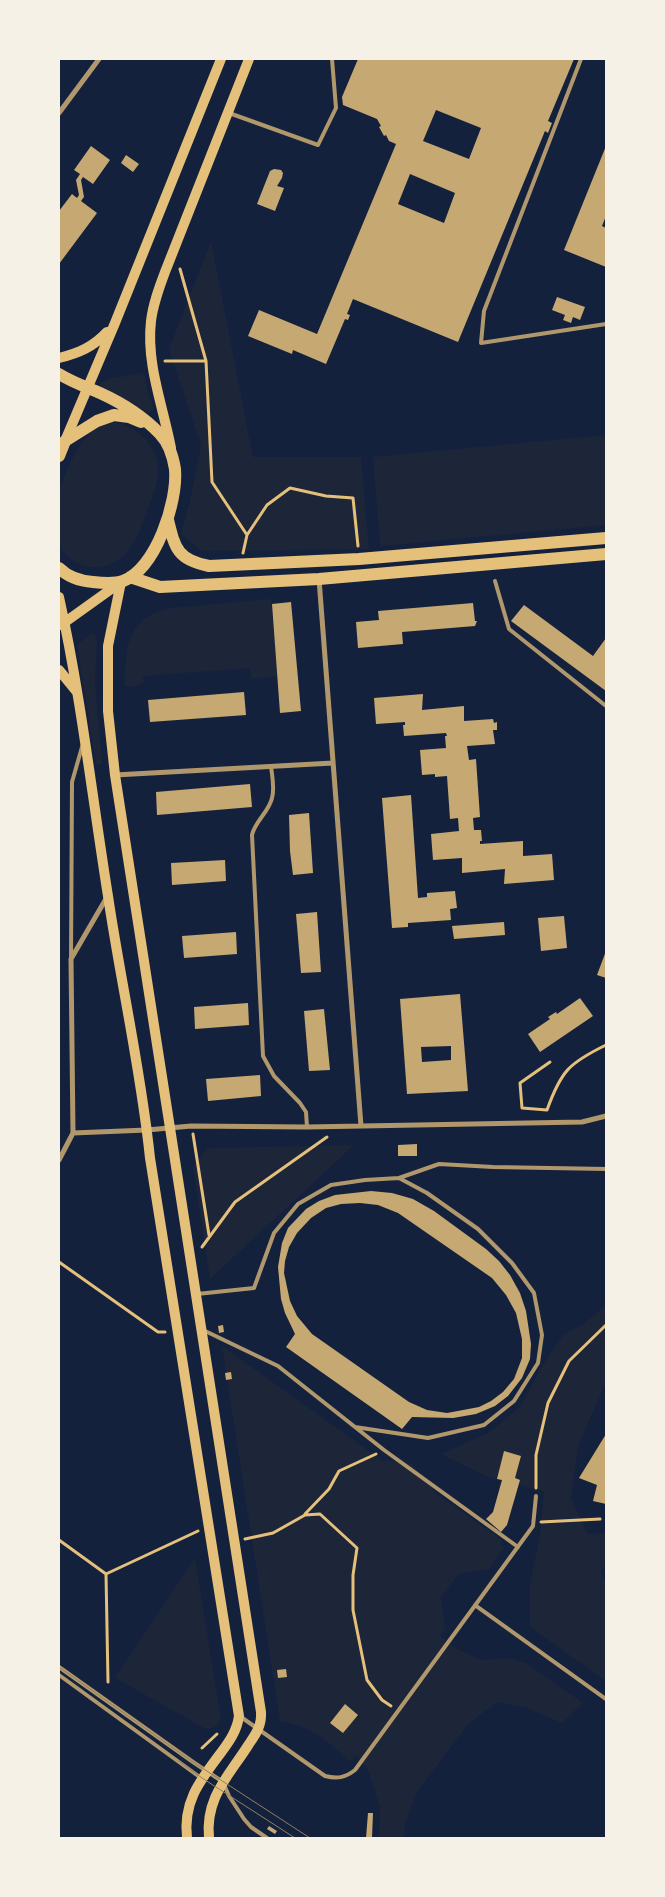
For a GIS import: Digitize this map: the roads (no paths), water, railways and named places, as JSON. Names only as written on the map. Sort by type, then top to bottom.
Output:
[{"type":"main road","points":[[59,456],[115,323],[221,59]]},
{"type":"main road","points":[[62,624],[139,570],[151,554],[168,520],[172,499],[174,468],[168,430],[157,390],[150,340],[151,321],[156,296],[249,59]]},
{"type":"main road","points":[[59,358],[88,349],[98,342],[115,323]]},
{"type":"main road","points":[[59,374],[136,413],[160,434],[165,442],[174,468]]},
{"type":"main road","points":[[65,441],[97,421],[114,416],[130,417],[148,424]]},
{"type":"main road","points":[[168,520],[175,546],[187,559],[210,566],[359,560],[606,538]]},
{"type":"main road","points":[[59,568],[66,575],[84,581],[126,580],[160,587],[319,579],[606,554]]},
{"type":"main road","points":[[126,580],[108,646],[108,711],[114,775],[192,1262],[261,1712],[258,1730],[214,1797],[208,1817],[209,1838]]},
{"type":"main road","points":[[59,597],[62,624],[78,693],[108,897],[143,1100],[239,1716],[238,1725],[233,1734],[204,1775],[188,1805],[186,1814],[188,1838]]},
{"type":"main road","points":[[59,670],[78,693]]},
{"type":"street","points":[[59,113],[99,59]]},
{"type":"street","points":[[319,579],[361,1126]]},
{"type":"street","points":[[114,775],[333,763]]},
{"type":"street","points":[[59,1160],[73,1133],[71,959],[108,897]]},
{"type":"street","points":[[73,1133],[191,1126],[342,1127],[582,1122],[606,1116]]},
{"type":"lane","points":[[228,113],[318,145],[336,108],[332,59]]},
{"type":"lane","points":[[581,59],[484,311],[481,343],[606,324]]},
{"type":"lane","points":[[495,580],[509,629],[606,706]]},
{"type":"lane","points":[[71,959],[72,782],[85,738]]},
{"type":"lane","points":[[271,766],[272,798],[254,827],[252,835],[263,1056],[274,1076],[306,1112],[307,1127]]},
{"type":"lane","points":[[196,1294],[254,1288],[274,1233],[298,1204],[331,1185],[399,1178],[439,1164],[606,1169]]},
{"type":"lane","points":[[355,1427],[428,1438],[484,1425],[514,1401],[538,1363],[542,1335],[534,1293],[512,1264],[478,1229],[427,1193],[399,1178]]},
{"type":"lane","points":[[201,1329],[278,1366],[384,1450],[518,1547]]},
{"type":"lane","points":[[239,1716],[325,1776],[343,1778],[355,1770],[533,1526],[536,1496]]},
{"type":"lane","points":[[476,1605],[606,1699]]},
{"type":"lane","points":[[59,1667],[204,1775]]},
{"type":"lane","points":[[59,1675],[204,1775],[223,1782],[229,1796],[244,1819],[251,1827],[267,1838]]},
{"type":"tram line","points":[[59,1667],[193,1762],[310,1838]]},
{"type":"tram line","points":[[179,1761],[295,1838]]}]
